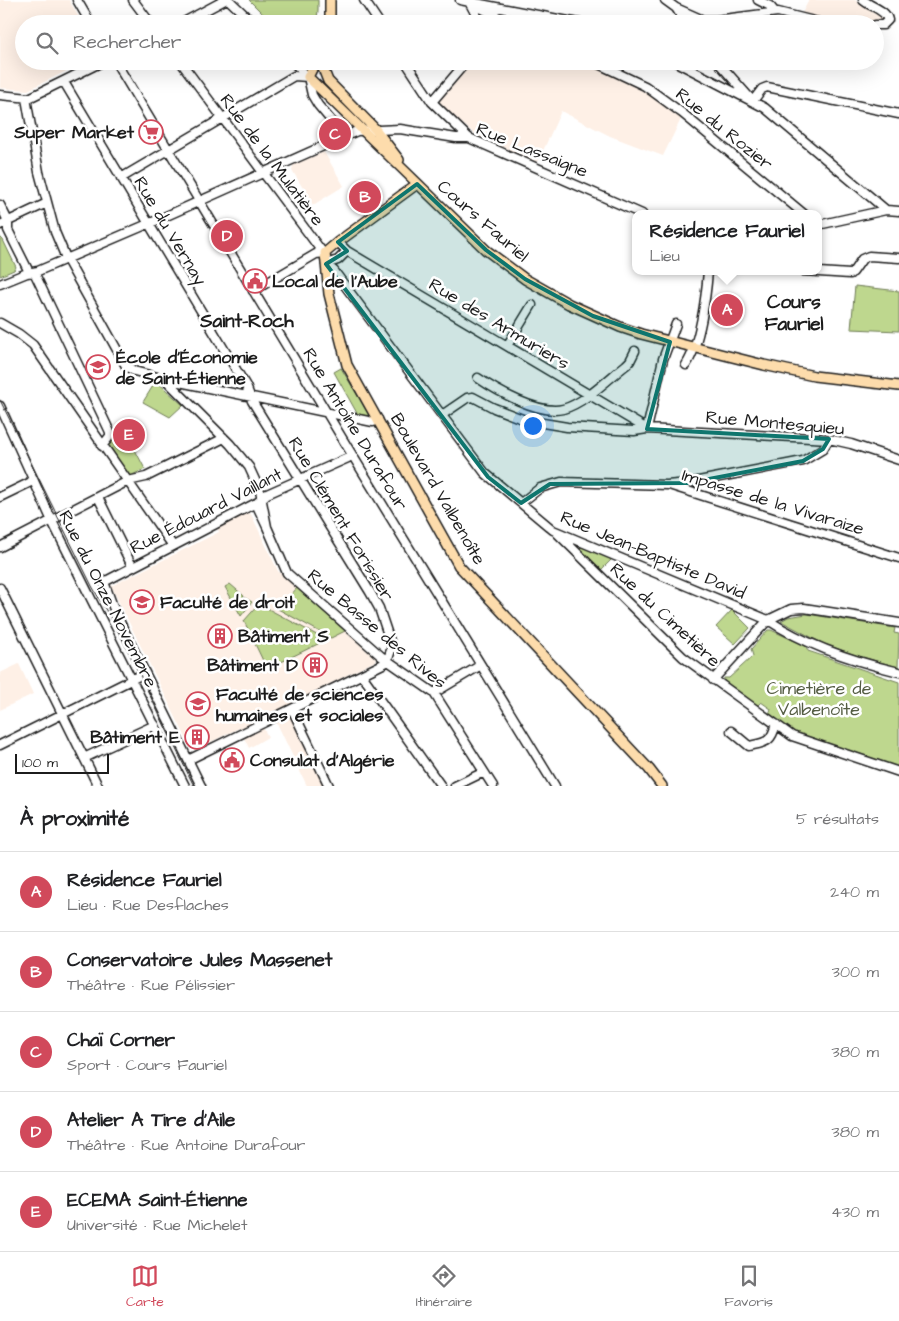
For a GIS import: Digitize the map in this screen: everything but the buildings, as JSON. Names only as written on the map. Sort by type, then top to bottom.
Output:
[{"type":"main road","points":[[330,0],[330,15]]},
{"type":"main road","points":[[308,76],[312,70]]},
{"type":"main road","name":"Cours Fauriel","points":[[322,70],[328,81],[376,130],[417,184]]},
{"type":"main road","name":"Cours Fauriel","points":[[308,76],[486,250],[525,279],[569,304],[620,327],[694,348],[814,376],[899,386]]},
{"type":"main road","points":[[324,253],[417,184]]},
{"type":"main road","name":"Boulevard Valbenoîte","points":[[324,253],[329,294],[346,365],[460,566],[649,769],[662,786]]},
{"type":"street","points":[[77,0],[86,15]]},
{"type":"street","points":[[133,0],[144,15]]},
{"type":"street","points":[[197,15],[225,0]]},
{"type":"street","points":[[229,0],[245,15]]},
{"type":"street","points":[[364,0],[374,15]]},
{"type":"street","points":[[460,0],[539,15]]},
{"type":"street","points":[[665,0],[676,8],[692,15]]},
{"type":"street","points":[[758,0],[770,6],[775,12]]},
{"type":"street","points":[[864,0],[886,14],[888,18],[884,24]]},
{"type":"street","points":[[469,1],[476,15]]},
{"type":"street","points":[[469,1],[496,15]]},
{"type":"street","points":[[676,8],[680,15]]},
{"type":"street","points":[[753,15],[775,12],[788,15]]},
{"type":"street","points":[[0,95],[28,98],[85,70]]},
{"type":"street","name":"Rue Antoine Durafour","points":[[120,70],[326,412],[555,786]]},
{"type":"street","name":"Rue de la Mulatière","points":[[187,70],[324,253]]},
{"type":"street","points":[[302,70],[308,76],[312,95],[318,105],[346,137]]},
{"type":"street","points":[[411,70],[432,102],[469,138]]},
{"type":"street","points":[[432,102],[459,70]]},
{"type":"street","name":"Rue du Rozier","points":[[611,70],[653,91],[799,210]]},
{"type":"street","points":[[692,70],[765,108],[886,210]]},
{"type":"street","points":[[725,70],[753,101]]},
{"type":"street","points":[[121,178],[294,76],[308,76]]},
{"type":"street","name":"Rue du Vernay","points":[[64,82],[250,396]]},
{"type":"street","points":[[753,101],[762,89],[767,87],[899,114]]},
{"type":"street","points":[[28,98],[39,172],[55,232],[66,258],[126,366],[134,371],[165,379],[373,422],[378,419]]},
{"type":"street","name":"Rue Lassaigne","points":[[376,130],[400,129],[456,138],[469,138],[633,210]]},
{"type":"street","points":[[0,284],[149,223],[362,130],[376,130]]},
{"type":"street","points":[[4,223],[47,203]]},
{"type":"street","points":[[0,205],[4,223],[32,272],[110,432],[110,436],[102,446]]},
{"type":"street","points":[[822,224],[886,210],[899,211]]},
{"type":"street","name":"Rue des Armuriers","points":[[338,242],[347,251],[647,429]]},
{"type":"street","points":[[326,264],[338,260],[347,251]]},
{"type":"street","points":[[253,291],[316,254],[324,253]]},
{"type":"street","points":[[822,272],[852,273],[862,258],[870,256],[899,258]]},
{"type":"street","name":"Rue Jean-Baptiste David","points":[[326,264],[334,271],[485,473],[553,530],[768,620],[823,649],[899,672]]},
{"type":"street","points":[[686,365],[694,348],[709,275]]},
{"type":"street","points":[[507,346],[532,305]]},
{"type":"street","points":[[0,323],[33,345],[172,546]]},
{"type":"street","points":[[647,429],[663,359],[676,324]]},
{"type":"street","points":[[478,378],[505,395],[542,408],[556,410],[572,406],[589,395],[626,365],[635,351]]},
{"type":"street","points":[[165,379],[224,438],[249,467],[260,500]]},
{"type":"street","name":"Rue Clément Forissier","points":[[250,396],[379,608],[392,647],[387,662]]},
{"type":"street","name":"Rue Montesquieu","points":[[441,414],[466,398],[473,397],[494,408],[525,420],[567,427],[634,431],[647,429],[829,439],[851,444],[899,460]]},
{"type":"street","name":"Rue du Onze Novembre","points":[[0,406],[52,521],[185,786]]},
{"type":"street","points":[[0,547],[128,481],[146,478],[224,438]]},
{"type":"street","points":[[520,503],[540,488],[561,482],[667,485],[688,483],[803,461],[823,449],[829,439]]},
{"type":"street","name":"Rue Édouard Vaillant","points":[[104,584],[106,580],[260,500],[267,494],[348,458],[351,453]]},
{"type":"street","points":[[0,497],[33,481]]},
{"type":"street","name":"Impasse de la Vivaraize","points":[[667,485],[899,558]]},
{"type":"street","points":[[98,498],[132,566]]},
{"type":"street","name":"Rue Basse des Rives","points":[[260,500],[267,527],[287,572],[387,662],[434,693],[493,786]]},
{"type":"street","name":"Rue du Cimetière","points":[[553,530],[683,657],[792,736],[899,772]]},
{"type":"street","name":"Rue du Onze Novembre","points":[[104,584],[115,612],[200,786]]},
{"type":"street","points":[[0,588],[98,786]]},
{"type":"street","points":[[713,680],[768,620],[791,609],[804,608],[899,623]]},
{"type":"street","points":[[188,760],[387,662]]},
{"type":"street","points":[[434,693],[481,665]]},
{"type":"street","points":[[0,745],[145,673]]},
{"type":"street","points":[[362,675],[442,786]]},
{"type":"street","points":[[292,709],[328,786]]},
{"type":"street","points":[[731,732],[749,746],[766,742],[773,736],[776,724]]},
{"type":"street","points":[[84,758],[155,725]]},
{"type":"street","points":[[455,786],[484,772]]},
{"type":"highlighted area","points":[[417,184],[486,250],[525,279],[593,316],[670,342],[647,429],[829,439],[823,449],[803,461],[688,483],[550,484],[521,503],[488,477],[326,264],[347,251],[338,242]]},
{"type":"shaded area","points":[[0,0],[69,0],[78,15],[15,15],[15,70],[69,70],[28,90],[0,88]]},
{"type":"shaded area","points":[[809,0],[855,0],[878,15],[810,15],[802,13]]},
{"type":"shaded area","points":[[466,70],[601,70],[642,89],[681,119],[663,156],[610,136],[561,111],[538,162],[476,135],[440,105],[440,100]]},
{"type":"shaded area","points":[[324,152],[344,186],[313,205],[292,170],[293,165]]},
{"type":"shaded area","points":[[248,513],[251,514],[278,571],[376,659],[287,706],[326,786],[307,786],[272,713],[259,719],[268,737],[249,748],[239,728],[195,750],[191,748],[111,586],[219,532],[217,527]]},
{"type":"shaded area","points":[[19,664],[33,694],[0,710],[0,673]]},
{"type":"green space","points":[[249,0],[318,0],[317,15],[264,15]]},
{"type":"green space","points":[[0,237],[16,267],[14,270],[0,276]]},
{"type":"green space","points":[[855,286],[899,291],[899,331],[851,329]]},
{"type":"green space","points":[[341,368],[370,416],[358,415],[334,372]]},
{"type":"green space","points":[[156,381],[183,405],[170,417],[143,402]]},
{"type":"green space","points":[[117,431],[133,446],[145,469],[130,476],[118,463],[106,445],[113,432]]},
{"type":"green space","points":[[582,546],[612,559],[601,570],[580,549]]},
{"type":"green space","points":[[230,584],[243,597],[252,602],[241,616],[225,587]]},
{"type":"green space","points":[[297,588],[345,631],[331,638],[278,609]]},
{"type":"green space","points":[[259,604],[326,640],[267,669],[244,621]]},
{"type":"green space","points":[[732,610],[750,628],[735,644],[716,627]]},
{"type":"green space","points":[[807,614],[895,628],[894,633],[899,634],[898,667],[824,644],[781,621],[788,617]]},
{"type":"green space","name":"Cimetière de Valbenoîte","points":[[768,630],[806,646],[808,651],[899,682],[899,769],[794,733],[769,714],[771,709],[761,702],[756,707],[724,682],[724,678],[729,678],[753,656],[751,649]]},
{"type":"tram line","points":[[0,400],[92,586],[122,638],[194,786]]},
{"type":"place","name":"Super Market","points":[[151,132]]},
{"type":"place","name":"Chaï Corner","points":[[335,134]]},
{"type":"place","name":"Conservatoire Jules Massenet","points":[[365,197]]},
{"type":"place","name":"Atelier A Tire d'Aile","points":[[227,236]]},
{"type":"place","name":"Local de l'Aube","points":[[255,281]]},
{"type":"place","name":"Résidence Fauriel","points":[[727,310]]},
{"type":"place","name":"École d’Économie de Saint-Étienne","points":[[98,367]]},
{"type":"place","name":"ECEMA Saint-Étienne","points":[[129,435]]},
{"type":"place","name":"Faculté de droit","points":[[142,602]]},
{"type":"place","name":"Bâtiment S","points":[[220,636]]},
{"type":"place","name":"Bâtiment D","points":[[315,665]]},
{"type":"place","name":"Faculté de sciences humaines et sociales","points":[[198,704]]},
{"type":"place","name":"Bâtiment E","points":[[197,737]]},
{"type":"place","name":"Consulat d'Algérie","points":[[232,760]]},
{"type":"district","name":"Cours Fauriel","points":[[794,313]]},
{"type":"district","name":"Saint-Roch","points":[[247,321]]}]
